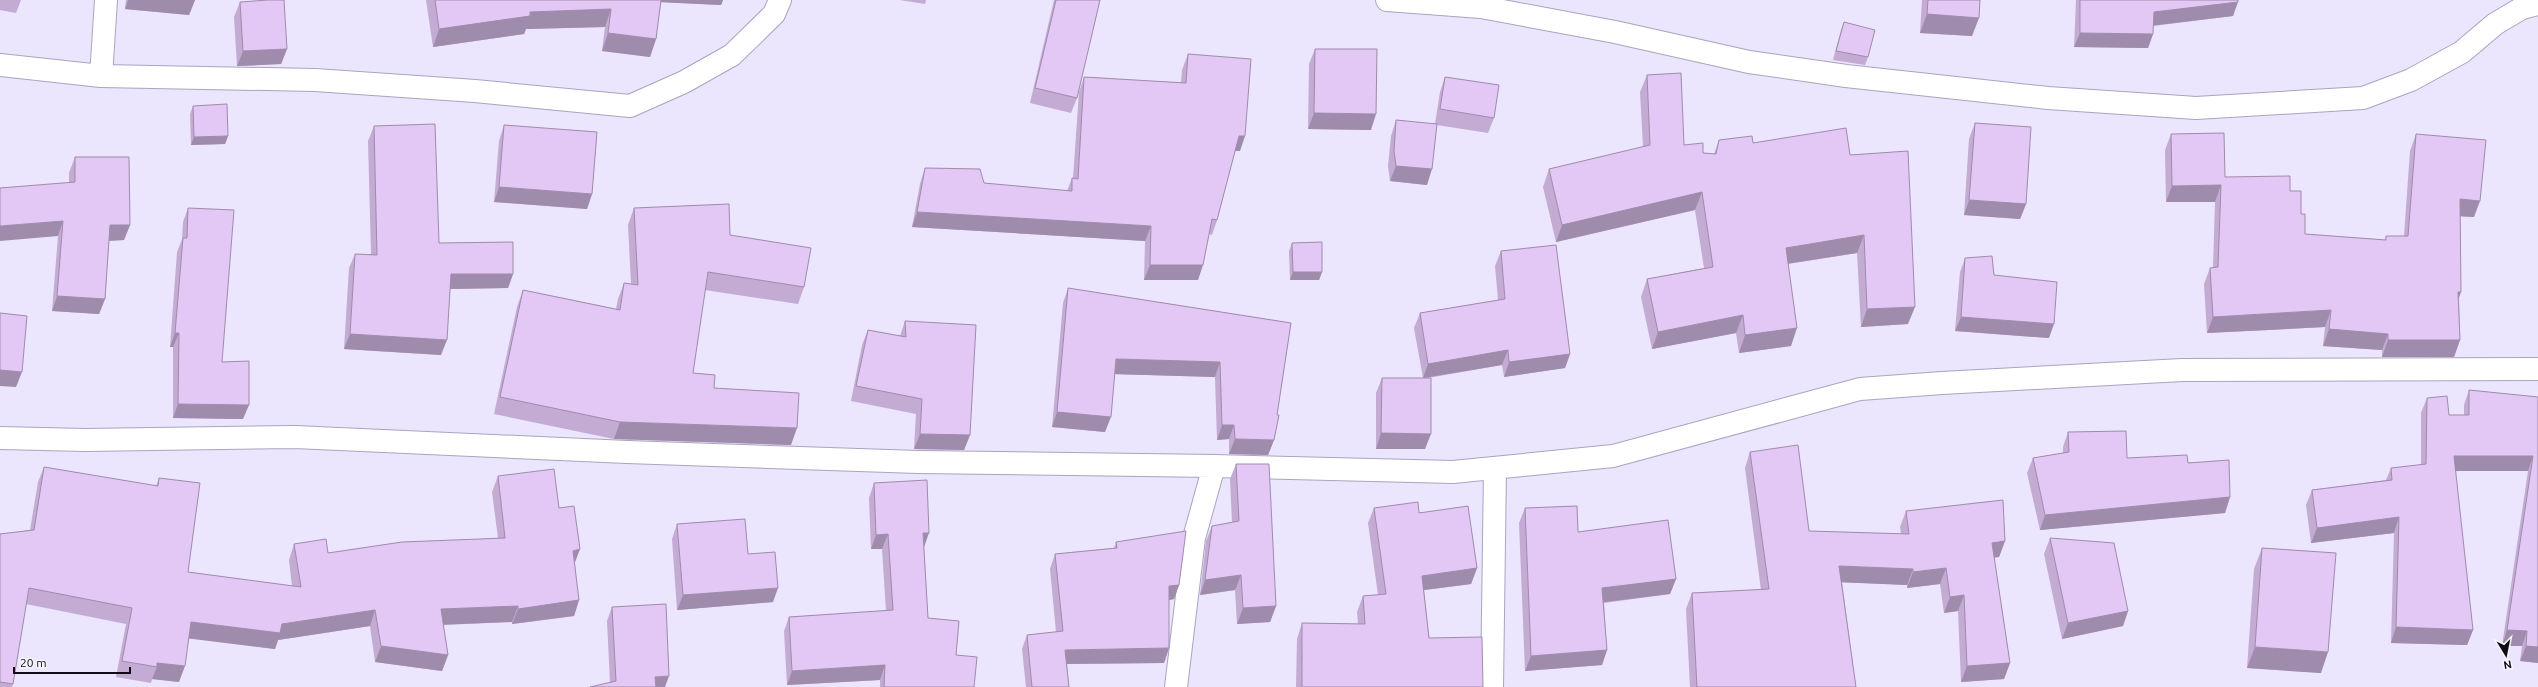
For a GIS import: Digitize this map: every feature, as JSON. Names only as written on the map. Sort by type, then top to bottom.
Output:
[{"type":"street","points":[[101,76],[106,0]]},
{"type":"street","points":[[0,64],[101,76],[315,80],[475,91],[630,106],[684,82],[732,55],[774,14],[780,0]]},
{"type":"street","points":[[1387,0],[1481,7],[1615,32],[1749,62],[1846,76],[2048,98],[2196,108],[2363,98],[2411,80],[2462,52],[2495,24],[2522,8],[2538,4]]},
{"type":"street","points":[[0,438],[85,440],[295,437],[627,452],[918,462],[1214,466],[1453,472],[1613,456],[1860,389],[2182,370],[2538,369]]},
{"type":"street","points":[[1176,687],[1194,538],[1214,466]]},
{"type":"street","points":[[1492,687],[1495,468]]},
{"type":"building","points":[[284,0],[287,49],[243,51],[240,2]]},
{"type":"building","points":[[435,0],[661,0],[656,39],[608,33],[611,9],[530,12],[530,16],[439,29]]},
{"type":"building","points":[[1056,0],[1100,0],[1077,98],[1035,88]]},
{"type":"building","points":[[1928,0],[1980,0],[1979,18],[1927,14]]},
{"type":"building","points":[[2080,0],[2238,0],[2238,2],[2154,12],[2153,34],[2080,33]]},
{"type":"building","points":[[1844,22],[1875,30],[1868,57],[1836,51]]},
{"type":"building","points":[[1315,49],[1377,49],[1376,114],[1314,113]]},
{"type":"building","points":[[1188,54],[1251,59],[1245,136],[1239,136],[1217,220],[1212,219],[1203,265],[1150,265],[1151,226],[917,212],[925,168],[980,169],[984,183],[1072,191],[1072,178],[1078,179],[1084,77],[1186,83]]},
{"type":"building","points":[[1681,73],[1684,145],[1703,143],[1703,153],[1716,154],[1719,140],[1752,136],[1753,143],[1846,128],[1850,155],[1908,151],[1915,307],[1867,309],[1864,235],[1786,248],[1797,328],[1745,335],[1743,315],[1658,332],[1647,279],[1713,267],[1702,192],[1562,225],[1549,169],[1650,145],[1647,75]]},
{"type":"building","points":[[1445,77],[1499,85],[1494,118],[1440,109]]},
{"type":"building","points":[[227,104],[228,136],[194,137],[193,106]]},
{"type":"building","points":[[1396,120],[1437,124],[1432,169],[1396,166],[1394,151]]},
{"type":"building","points":[[1975,123],[2031,127],[2026,204],[1969,200]]},
{"type":"building","points":[[435,124],[439,243],[513,242],[513,274],[451,274],[447,340],[350,334],[355,254],[377,255],[374,126]]},
{"type":"building","points":[[504,125],[597,132],[592,194],[499,187]]},
{"type":"building","points":[[2224,133],[2225,177],[2290,176],[2290,191],[2301,191],[2301,214],[2305,214],[2305,234],[2386,240],[2386,236],[2408,236],[2416,134],[2486,140],[2480,201],[2460,199],[2461,292],[2458,292],[2460,340],[2388,340],[2388,334],[2329,329],[2331,310],[2213,317],[2210,268],[2218,267],[2221,185],[2172,186],[2171,134]]},
{"type":"building","points":[[75,157],[129,157],[130,225],[110,225],[105,299],[57,296],[63,221],[0,226],[0,188],[75,182]]},
{"type":"building","points":[[729,204],[730,235],[811,248],[804,287],[708,272],[693,373],[715,375],[714,388],[799,393],[797,428],[620,422],[500,397],[523,290],[620,310],[624,283],[638,285],[634,208]]},
{"type":"building","points":[[188,208],[234,210],[222,362],[249,361],[249,405],[178,404],[179,333],[175,333],[183,238],[187,238]]},
{"type":"building","points":[[1322,242],[1322,272],[1293,272],[1292,243]]},
{"type":"building","points":[[1556,245],[1570,354],[1509,362],[1508,350],[1428,364],[1420,313],[1505,299],[1501,251]]},
{"type":"building","points":[[1992,256],[1994,275],[2057,282],[2054,324],[1961,317],[1965,258]]},
{"type":"building","points":[[1068,288],[1291,323],[1277,415],[1279,415],[1274,440],[1235,439],[1234,425],[1222,425],[1220,362],[1116,359],[1111,417],[1057,412]]},
{"type":"building","points":[[0,313],[27,316],[22,372],[0,370]]},
{"type":"building","points":[[905,321],[976,325],[970,435],[920,434],[922,399],[856,386],[868,330],[906,337]]},
{"type":"building","points":[[1382,378],[1431,378],[1431,434],[1381,433]]},
{"type":"building","points":[[2469,390],[2538,397],[2538,647],[2526,646],[2527,631],[2507,630],[2533,456],[2454,456],[2473,630],[2396,627],[2399,517],[2317,528],[2312,490],[2392,480],[2391,468],[2426,464],[2427,398],[2447,396],[2449,415],[2469,415]]},
{"type":"building","points":[[2126,431],[2127,458],[2187,455],[2188,463],[2229,460],[2230,497],[2045,515],[2033,458],[2069,452],[2068,432]]},
{"type":"building","points":[[1798,445],[1809,531],[1909,534],[1906,511],[2003,500],[2005,541],[1992,543],[2010,663],[1967,666],[1964,595],[1950,597],[1946,568],[1913,572],[1913,569],[1839,566],[1856,687],[1697,687],[1692,593],[1769,589],[1750,452]]},
{"type":"building","points":[[1236,464],[1269,464],[1276,606],[1243,608],[1241,575],[1205,580],[1212,526],[1239,521]]},
{"type":"building","points":[[44,467],[158,486],[159,478],[200,483],[188,572],[301,587],[294,544],[326,539],[328,553],[402,542],[505,538],[498,476],[554,469],[559,508],[574,506],[580,549],[573,551],[579,600],[518,609],[518,606],[441,609],[448,655],[381,646],[375,610],[282,624],[280,633],[191,622],[185,666],[157,663],[157,667],[122,661],[132,608],[29,588],[13,684],[0,682],[0,534],[34,530]]},
{"type":"building","points":[[927,480],[929,533],[923,533],[928,618],[959,621],[956,655],[977,657],[974,687],[884,687],[885,665],[792,671],[789,617],[893,610],[888,534],[876,535],[874,483]]},
{"type":"building","points":[[1418,502],[1419,513],[1468,506],[1477,568],[1422,576],[1429,638],[1482,637],[1483,687],[1302,687],[1302,623],[1365,624],[1363,596],[1386,594],[1374,508]]},
{"type":"building","points":[[1577,506],[1578,532],[1668,520],[1676,579],[1602,588],[1607,650],[1531,656],[1525,508]]},
{"type":"building","points":[[745,519],[748,554],[775,552],[778,588],[683,595],[677,524]]},
{"type":"building","points":[[1186,531],[1179,585],[1169,586],[1169,648],[1065,650],[1069,687],[1032,687],[1027,635],[1063,631],[1055,554],[1117,548],[1116,542]]},
{"type":"building","points":[[2050,538],[2114,543],[2128,611],[2068,623]]},
{"type":"building","points":[[2262,548],[2336,553],[2328,652],[2255,647]]},
{"type":"building","points":[[666,604],[669,676],[655,677],[656,687],[590,687],[616,681],[612,607]]}]
